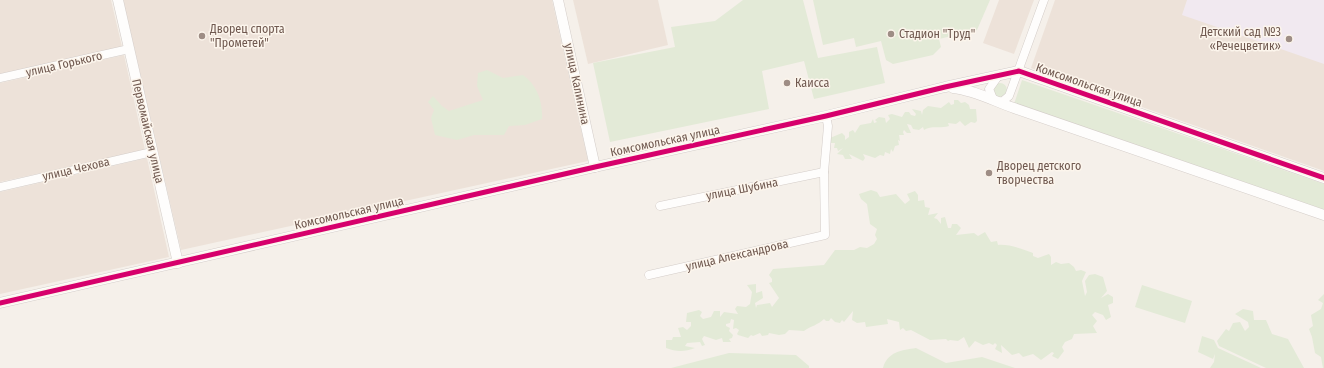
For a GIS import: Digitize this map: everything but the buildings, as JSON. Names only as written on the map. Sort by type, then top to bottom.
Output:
[{"type":"street","name":"Первомайская улица","points":[[118,0],[178,263]]},
{"type":"street","name":"улица Калинина","points":[[558,0],[595,167]]},
{"type":"street","points":[[999,75],[992,82],[989,89],[996,100],[1003,101],[1009,96],[1044,0]]},
{"type":"street","name":"улица Горького","points":[[0,78],[129,49]]},
{"type":"street","name":"Комсомольская улица","points":[[0,303],[1019,71],[1324,178]]},
{"type":"street","name":"Комсомольская улица","points":[[945,87],[963,89],[996,100],[1324,215]]},
{"type":"street","points":[[824,172],[828,126],[826,116]]},
{"type":"street","name":"улица Чехова","points":[[0,187],[152,152]]},
{"type":"street","name":"улица Шубина","points":[[660,206],[824,172]]},
{"type":"street","name":"улица Александрова","points":[[649,275],[825,235],[824,172]]},
{"type":"shaded area","points":[[0,0],[111,0],[122,47],[0,75]]},
{"type":"shaded area","points":[[123,0],[552,0],[588,161],[181,250]]},
{"type":"shaded area","points":[[573,0],[658,0],[668,45],[588,64]]},
{"type":"shaded area","points":[[999,0],[1034,0],[1014,54],[983,43]]},
{"type":"shaded area","points":[[1055,0],[1324,0],[1324,171],[1031,68]]},
{"type":"shaded area","name":"Детский сад №3 «Речецветик»","points":[[1187,0],[1324,0],[1324,64],[1182,15]]},
{"type":"shaded area","points":[[124,55],[145,150],[0,182],[0,83]]},
{"type":"shaded area","points":[[147,158],[169,257],[0,294],[0,192]]},
{"type":"green space","points":[[743,0],[803,0],[818,58],[877,47],[885,83],[814,99],[804,61],[762,71],[769,109],[610,142],[593,63],[675,47],[671,27],[715,21]]},
{"type":"green space","name":"Стадион \"Труд\"","points":[[813,0],[990,0],[977,30],[939,39],[941,47],[933,55],[893,64],[886,60],[881,41],[856,47],[854,38],[823,45]]},
{"type":"green space","points":[[487,70],[503,78],[523,75],[528,79],[538,94],[542,119],[525,125],[509,126],[504,135],[474,135],[457,140],[435,135],[431,118],[434,110],[428,102],[433,96],[449,111],[483,100],[477,86],[478,73]]},
{"type":"green space","points":[[1022,80],[1324,184],[1324,211],[1014,104]]},
{"type":"green space","points":[[1000,83],[1005,85],[1007,90],[1005,95],[1000,97],[995,95],[993,90],[995,85]]},
{"type":"green space","points":[[954,100],[958,100],[961,103],[965,102],[969,105],[970,109],[976,109],[977,121],[975,123],[971,122],[965,126],[960,121],[956,124],[948,123],[949,126],[924,130],[923,127],[919,130],[913,129],[911,125],[907,124],[911,133],[907,133],[904,130],[904,135],[899,135],[899,145],[895,146],[893,152],[891,149],[890,154],[885,152],[884,156],[880,155],[875,158],[863,154],[865,158],[863,161],[849,154],[852,159],[845,159],[843,155],[837,154],[843,148],[838,151],[837,148],[834,148],[835,143],[829,143],[830,138],[842,133],[845,136],[845,140],[849,137],[849,132],[853,130],[855,133],[860,125],[871,123],[873,119],[874,123],[877,122],[875,120],[879,117],[885,118],[886,123],[890,119],[888,115],[892,114],[902,117],[905,112],[909,112],[911,115],[915,116],[916,114],[912,109],[921,111],[922,115],[923,110],[928,106],[941,108],[949,102],[951,105],[954,104]]},
{"type":"green space","points":[[871,190],[877,192],[880,197],[896,194],[905,204],[910,200],[907,194],[915,191],[918,195],[918,201],[924,200],[925,207],[930,208],[928,215],[938,213],[934,218],[941,224],[941,218],[945,217],[948,228],[951,228],[952,224],[957,224],[961,228],[956,235],[974,233],[978,236],[985,232],[991,242],[997,241],[998,245],[1007,245],[1020,248],[1033,253],[1033,256],[1038,258],[1049,254],[1051,257],[1051,265],[1056,262],[1061,264],[1069,263],[1076,271],[1081,270],[1086,272],[1082,281],[1085,296],[1087,292],[1085,281],[1089,275],[1095,274],[1103,277],[1107,291],[1101,298],[1108,294],[1113,297],[1113,303],[1108,305],[1111,317],[1106,320],[1103,315],[1095,312],[1092,315],[1097,321],[1093,326],[1097,333],[1074,334],[1072,339],[1065,342],[1062,347],[1064,351],[1058,359],[1052,356],[1054,353],[1052,352],[1041,360],[1033,354],[1023,357],[1019,353],[1012,355],[1001,345],[1002,353],[995,349],[997,345],[995,343],[993,345],[989,343],[983,345],[975,341],[969,348],[964,337],[958,341],[948,341],[946,339],[930,340],[911,330],[906,331],[903,328],[900,330],[899,322],[887,319],[888,324],[866,327],[865,322],[857,323],[852,320],[853,311],[844,322],[842,320],[840,323],[835,322],[831,318],[829,321],[824,319],[804,331],[789,330],[785,334],[779,335],[769,333],[768,335],[762,336],[760,333],[753,336],[751,335],[748,338],[737,334],[739,330],[736,328],[733,329],[734,320],[731,319],[730,323],[726,324],[726,326],[730,328],[729,331],[733,335],[732,338],[729,339],[731,342],[723,342],[722,338],[716,340],[704,336],[702,339],[705,345],[702,346],[700,342],[687,343],[685,346],[695,348],[688,350],[677,351],[666,348],[666,340],[672,340],[673,337],[681,337],[678,328],[683,327],[687,330],[691,326],[691,322],[686,322],[687,313],[699,310],[702,312],[700,316],[703,319],[711,317],[714,311],[720,311],[720,317],[724,312],[738,314],[735,309],[737,306],[746,307],[750,304],[752,292],[747,285],[756,284],[756,293],[762,291],[763,298],[755,303],[756,308],[757,305],[770,303],[772,307],[779,298],[769,283],[772,282],[769,275],[773,269],[824,265],[835,250],[854,250],[860,247],[867,248],[874,244],[877,239],[875,235],[877,229],[870,224],[867,204],[861,199],[859,194]]},
{"type":"green space","points":[[1142,285],[1192,301],[1185,323],[1135,307]]},
{"type":"green space","points":[[1324,294],[1323,368],[1321,357],[1315,353],[1309,329],[1313,326],[1311,315],[1321,309],[1323,303],[1318,300]]},
{"type":"green space","points":[[1243,309],[1253,311],[1254,320],[1266,320],[1272,334],[1288,339],[1304,368],[1266,368],[1219,346],[1217,341],[1226,329],[1229,331],[1233,323],[1240,322],[1245,331],[1249,327],[1248,322],[1235,314]]},
{"type":"green space","points":[[1202,336],[1214,340],[1218,348],[1261,368],[1210,368],[1214,362],[1215,354],[1213,359],[1198,352]]},
{"type":"green space","points":[[916,348],[946,363],[982,357],[1015,368],[883,368],[888,358],[892,355],[900,351]]},
{"type":"green space","points":[[729,353],[796,355],[809,366],[809,368],[671,368]]},
{"type":"cycle path","points":[[0,303],[1019,71],[1324,178]]},
{"type":"place","name":"Стадион \"Труд\"","points":[[891,34]]},
{"type":"place","name":"Дворец спорта \"Прометей\"","points":[[202,36]]},
{"type":"place","name":"Детский сад №3 «Речецветик»","points":[[1289,39]]},
{"type":"place","name":"Каисса","points":[[787,83]]},
{"type":"place","name":"Дворец детского творчества","points":[[989,173]]}]
